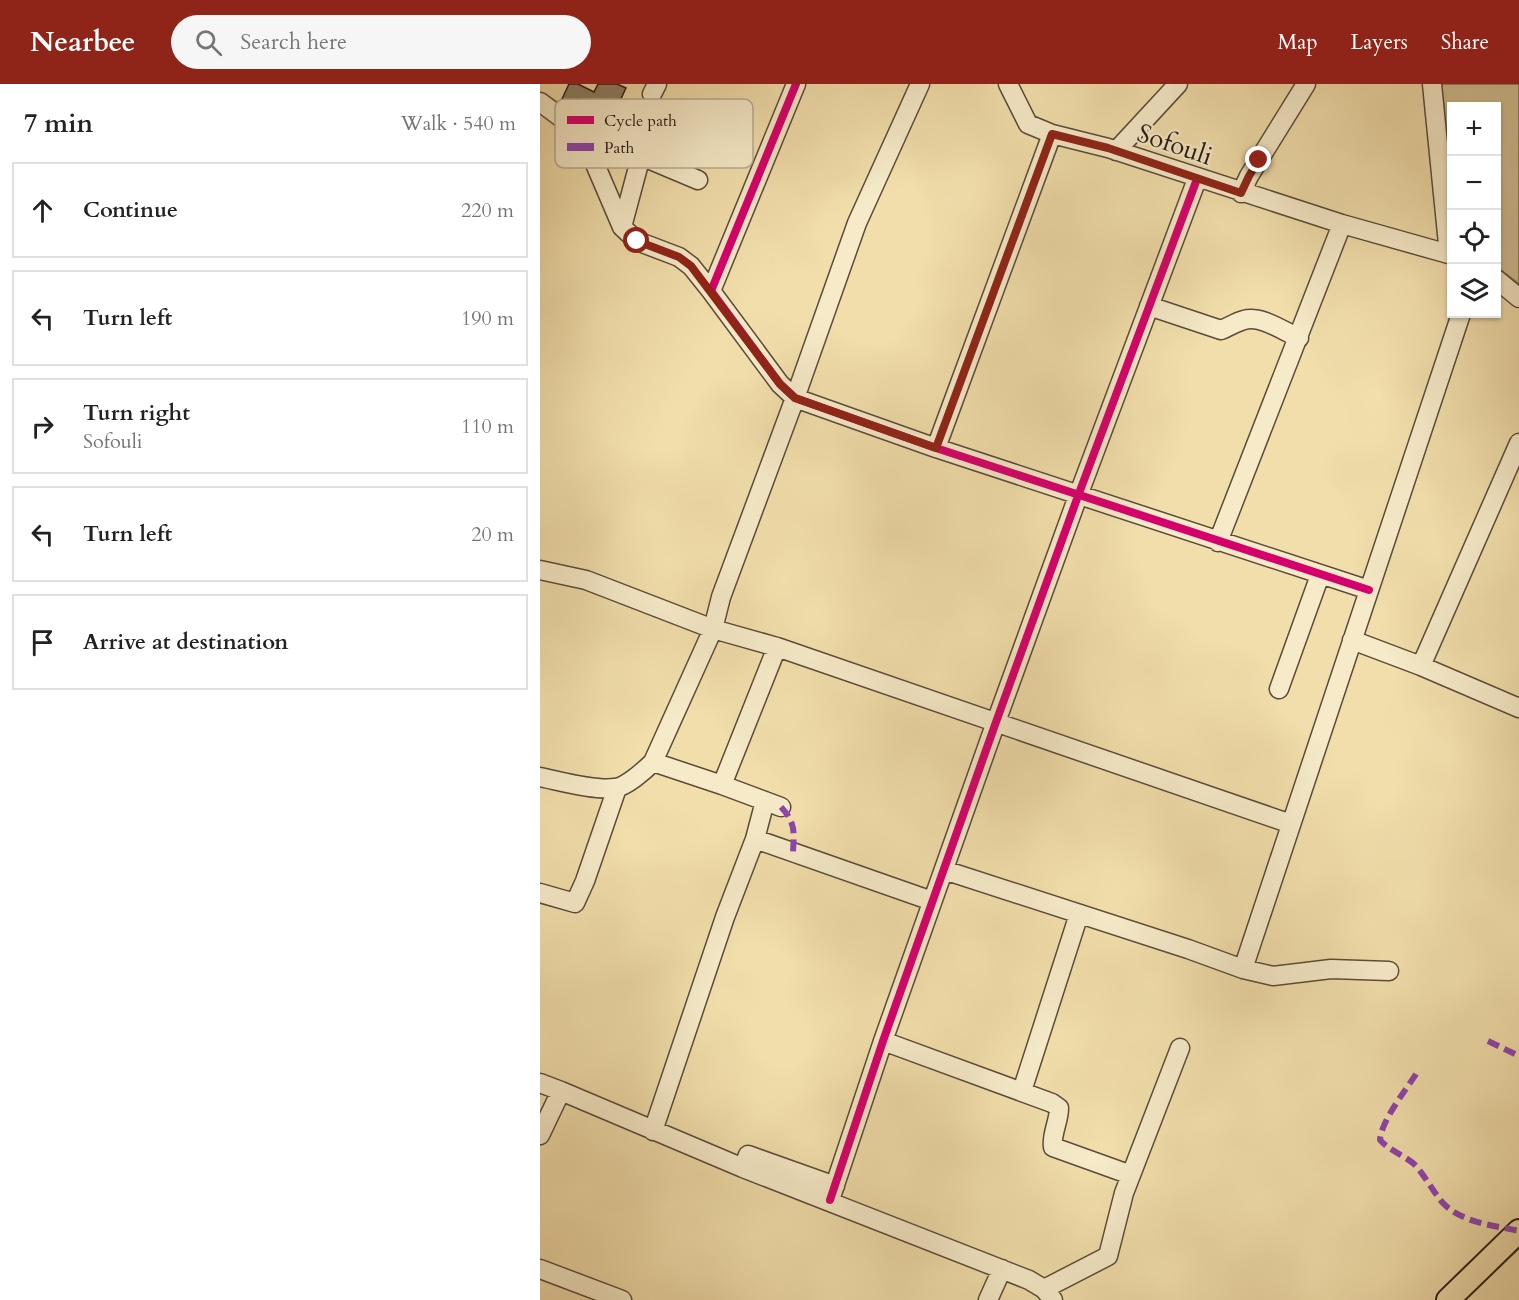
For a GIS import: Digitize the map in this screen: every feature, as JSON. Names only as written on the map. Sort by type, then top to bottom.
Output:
[{"type":"main road","points":[[1448,1300],[1519,1231]]},
{"type":"street","points":[[711,291],[796,84]]},
{"type":"street","points":[[540,777],[587,786],[616,788],[640,776],[653,762],[713,629],[721,597],[857,222],[920,84]]},
{"type":"street","points":[[1116,151],[1178,84]]},
{"type":"street","points":[[1241,193],[1249,176],[1306,84]]},
{"type":"street","points":[[1432,84],[1447,226]]},
{"type":"street","name":"Sofouli","points":[[1016,88],[1028,124],[1052,134],[1116,151],[1241,193],[1447,254]]},
{"type":"street","points":[[540,102],[555,113]]},
{"type":"street","points":[[936,448],[1052,134]]},
{"type":"street","points":[[597,168],[622,227],[637,241],[679,257],[691,266],[780,384],[795,398],[1078,496],[1369,590]]},
{"type":"street","points":[[622,227],[639,168]]},
{"type":"street","points":[[670,168],[699,180]]},
{"type":"street","points":[[832,1193],[883,1041],[996,722],[1197,178]]},
{"type":"street","points":[[1218,542],[1342,224]]},
{"type":"street","points":[[1501,282],[1519,298]]},
{"type":"street","points":[[1149,306],[1221,330],[1251,318],[1299,338]]},
{"type":"street","points":[[1243,969],[1460,318]]},
{"type":"street","points":[[1420,666],[1519,443]]},
{"type":"street","points":[[540,570],[586,580],[713,629],[777,647],[1292,824]]},
{"type":"street","points":[[1279,688],[1320,575]]},
{"type":"street","points":[[1353,640],[1519,708]]},
{"type":"street","points":[[722,784],[777,647]]},
{"type":"street","points":[[652,1131],[725,917],[755,839],[773,804],[722,784],[653,762]]},
{"type":"street","points":[[540,893],[575,903],[585,881],[616,788]]},
{"type":"street","points":[[755,839],[932,901]]},
{"type":"street","points":[[944,870],[1243,969],[1273,976],[1331,969],[1389,971]]},
{"type":"street","points":[[1022,1091],[1079,914]]},
{"type":"street","points":[[883,1041],[1052,1103],[1059,1108],[1059,1117],[1052,1141],[1053,1147],[1131,1175]]},
{"type":"street","points":[[540,1083],[743,1168],[748,1155],[1029,1280],[1049,1294],[1108,1256],[1124,1193],[1180,1048]]},
{"type":"street","points":[[540,1135],[561,1091]]},
{"type":"street","points":[[540,1269],[622,1300]]},
{"type":"street","points":[[988,1300],[1002,1269]]},
{"type":"shaded area","points":[[1439,84],[1519,84],[1519,284],[1501,270],[1501,102],[1447,102],[1447,162]]},
{"type":"building","points":[[569,84],[578,84],[594,92],[598,84],[617,84],[626,88],[621,99],[562,99]]},
{"type":"marked path","points":[[781,807],[793,828],[793,852]]},
{"type":"marked path","points":[[1488,1041],[1519,1056]]},
{"type":"marked path","points":[[1416,1074],[1389,1115],[1380,1140],[1417,1167],[1442,1202],[1458,1215],[1519,1231]]},
{"type":"cycle path","points":[[796,84],[711,291],[780,384],[795,398],[936,448],[1369,590]]},
{"type":"cycle path","points":[[830,1200],[883,1041],[996,722],[1197,179]]},
{"type":"route","points":[[637,241],[679,257],[691,266],[780,384],[795,398],[936,448],[1052,134],[1108,148],[1241,193],[1259,160]]}]
